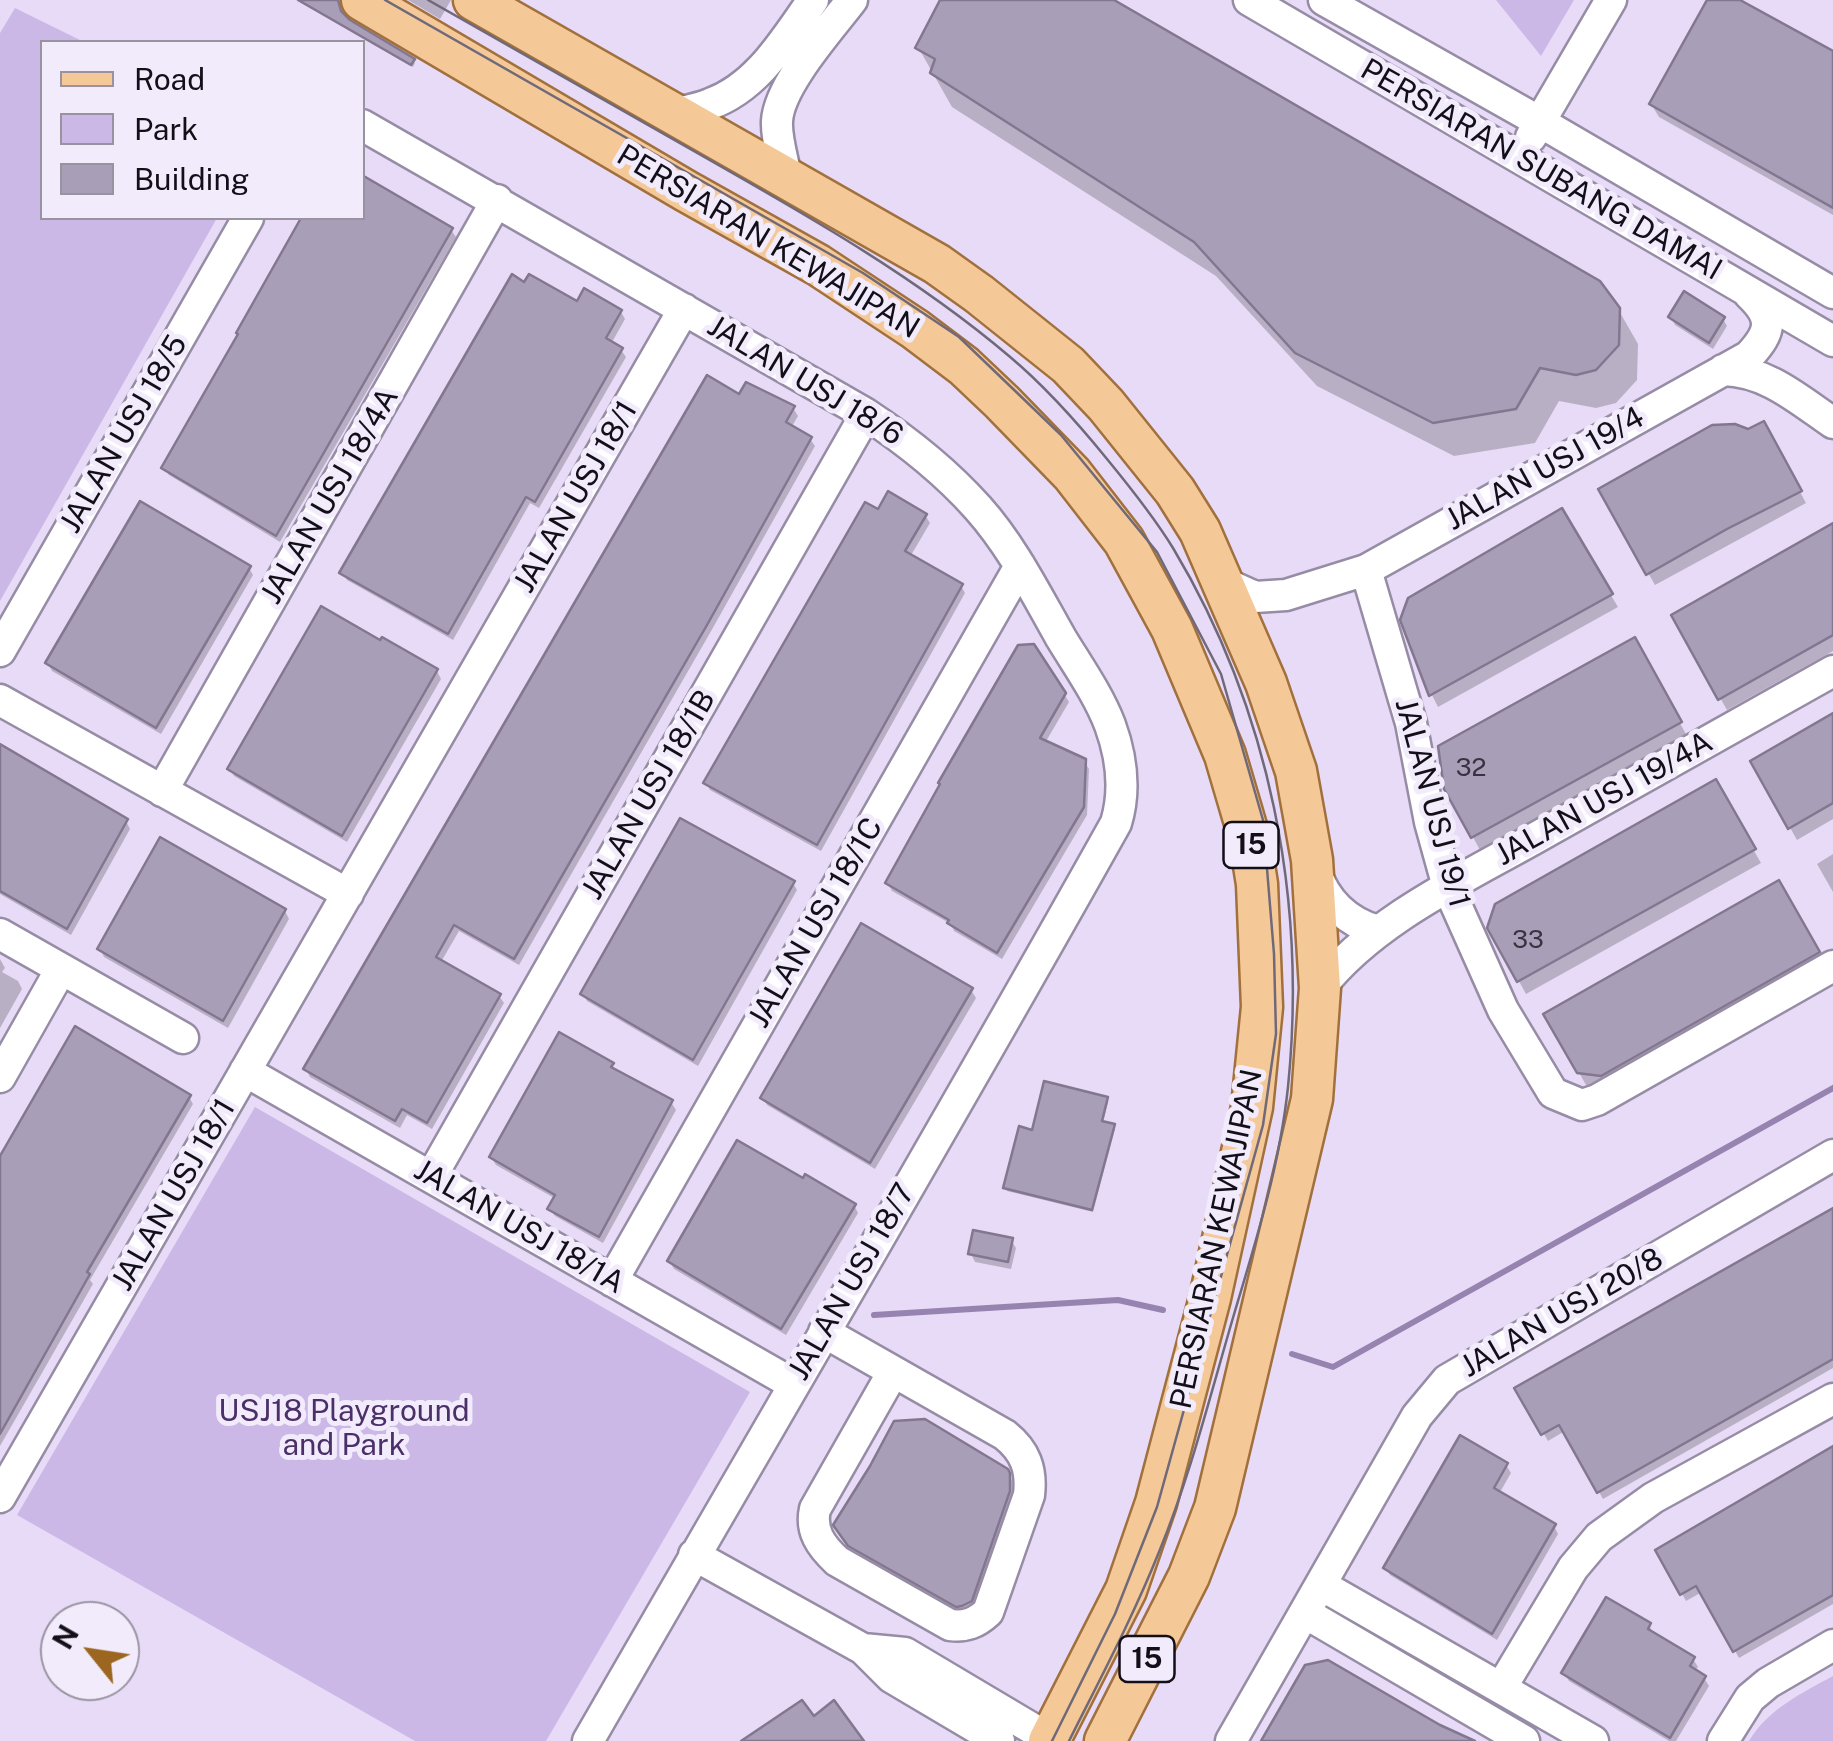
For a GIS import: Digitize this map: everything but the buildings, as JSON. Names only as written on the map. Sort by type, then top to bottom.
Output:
[{"type":"main road","name":"PERSIARAN KEWAJIPAN","points":[[362,0],[850,284],[964,366],[1090,496],[1124,541],[1172,629],[1225,755],[1250,840],[1257,884],[1262,1006],[1252,1108],[1210,1298],[1156,1502],[1126,1590],[1051,1740]]},
{"type":"main road","name":"PERSIARAN KEWAJIPAN","points":[[474,0],[937,264],[1068,364],[1174,491],[1200,531],[1266,682],[1296,772],[1312,860],[1320,988],[1312,1099],[1215,1508],[1188,1576],[1105,1741]]},
{"type":"street","points":[[672,114],[712,104],[747,84],[814,0]]},
{"type":"street","points":[[786,177],[776,125],[779,108],[798,72],[852,0]]},
{"type":"street","name":"PERSIARAN SUBANG DAMAI","points":[[1249,0],[1833,341]]},
{"type":"street","name":"PERSIARAN SUBANG DAMAI","points":[[1324,0],[1833,294]]},
{"type":"street","points":[[1520,157],[1612,0]]},
{"type":"street","name":"JALAN USJ 18/6","points":[[365,126],[866,414],[900,436],[958,486],[998,532],[1097,698],[1109,724],[1123,785],[1116,823]]},
{"type":"street","name":"JALAN USJ 18/4A","points":[[162,791],[497,200]]},
{"type":"street","name":"JALAN USJ 18/5","points":[[0,651],[247,220]]},
{"type":"street","name":"JALAN USJ 19/4","points":[[1224,583],[1255,597],[1286,596],[1366,570],[1749,356],[1763,340],[1768,318],[1742,287]]},
{"type":"street","name":"JALAN USJ 18/1","points":[[0,1497],[684,308]]},
{"type":"street","points":[[1723,370],[1742,370],[1771,380],[1833,423]]},
{"type":"street","name":"JALAN USJ 18/1B","points":[[431,1177],[866,414]]},
{"type":"street","name":"JALAN USJ 18/1C","points":[[612,1280],[1020,566]]},
{"type":"street","name":"JALAN USJ 19/1","points":[[1366,570],[1411,724],[1430,822],[1448,887],[1504,1010],[1553,1093],[1582,1105],[1596,1100],[1833,966]]},
{"type":"street","name":"JALAN USJ 19/4A","points":[[1320,988],[1337,965],[1378,932],[1448,887],[1833,671]]},
{"type":"street","points":[[0,700],[348,894]]},
{"type":"street","name":"JALAN USJ 18/7","points":[[588,1741],[1116,823]]},
{"type":"street","points":[[1312,860],[1322,890],[1341,912],[1378,932]]},
{"type":"street","points":[[0,934],[183,1038]]},
{"type":"street","points":[[0,1076],[61,968]]},
{"type":"street","name":"JALAN USJ 18/1A","points":[[245,1071],[793,1384]]},
{"type":"street","name":"JALAN USJ 20/8","points":[[1231,1741],[1417,1416],[1447,1380],[1833,1154]]},
{"type":"street","points":[[824,1332],[1005,1435],[1017,1444],[1027,1461],[1029,1494],[988,1612],[964,1626],[950,1625],[837,1561],[816,1536],[815,1508],[893,1372]]},
{"type":"street","points":[[1501,1688],[1573,1568],[1599,1536],[1653,1498],[1833,1399]]},
{"type":"street","points":[[694,1556],[863,1649],[891,1677],[999,1741]]},
{"type":"street","points":[[1320,1585],[1593,1741]]},
{"type":"street","points":[[1305,1613],[1483,1731],[1524,1741]]},
{"type":"street","points":[[1723,1741],[1750,1698],[1833,1645]]},
{"type":"street","points":[[863,1649],[905,1653],[1051,1740]]},
{"type":"street","points":[[993,1705],[1032,1710],[1062,1698],[1077,1684]]},
{"type":"green space","points":[[1496,0],[1574,0],[1541,56]]},
{"type":"green space","points":[[15,8],[80,40],[40,40],[40,220],[216,220],[0,601],[0,33]]},
{"type":"green space","name":"USJ18 Playground and Park","points":[[255,1107],[750,1392],[546,1741],[415,1741],[17,1515]]},
{"type":"green space","points":[[1833,1676],[1833,1741],[1749,1741],[1776,1711]]},
{"type":"waterway","points":[[1292,1354],[1333,1367],[1833,1088]]},
{"type":"waterway","points":[[874,1315],[1118,1300],[1163,1310]]},
{"type":"tram line","points":[[385,0],[863,273],[959,337],[1061,435],[1157,552],[1221,674],[1263,820],[1276,1034],[1263,1125],[1157,1507],[1115,1614],[1052,1741]]},
{"type":"tram line","points":[[428,0],[823,226],[937,300],[1009,356],[1073,418],[1158,525],[1207,610],[1235,674],[1257,740],[1286,877],[1292,946],[1292,1017],[1284,1115],[1259,1228],[1181,1493],[1138,1600],[1069,1741]]}]
